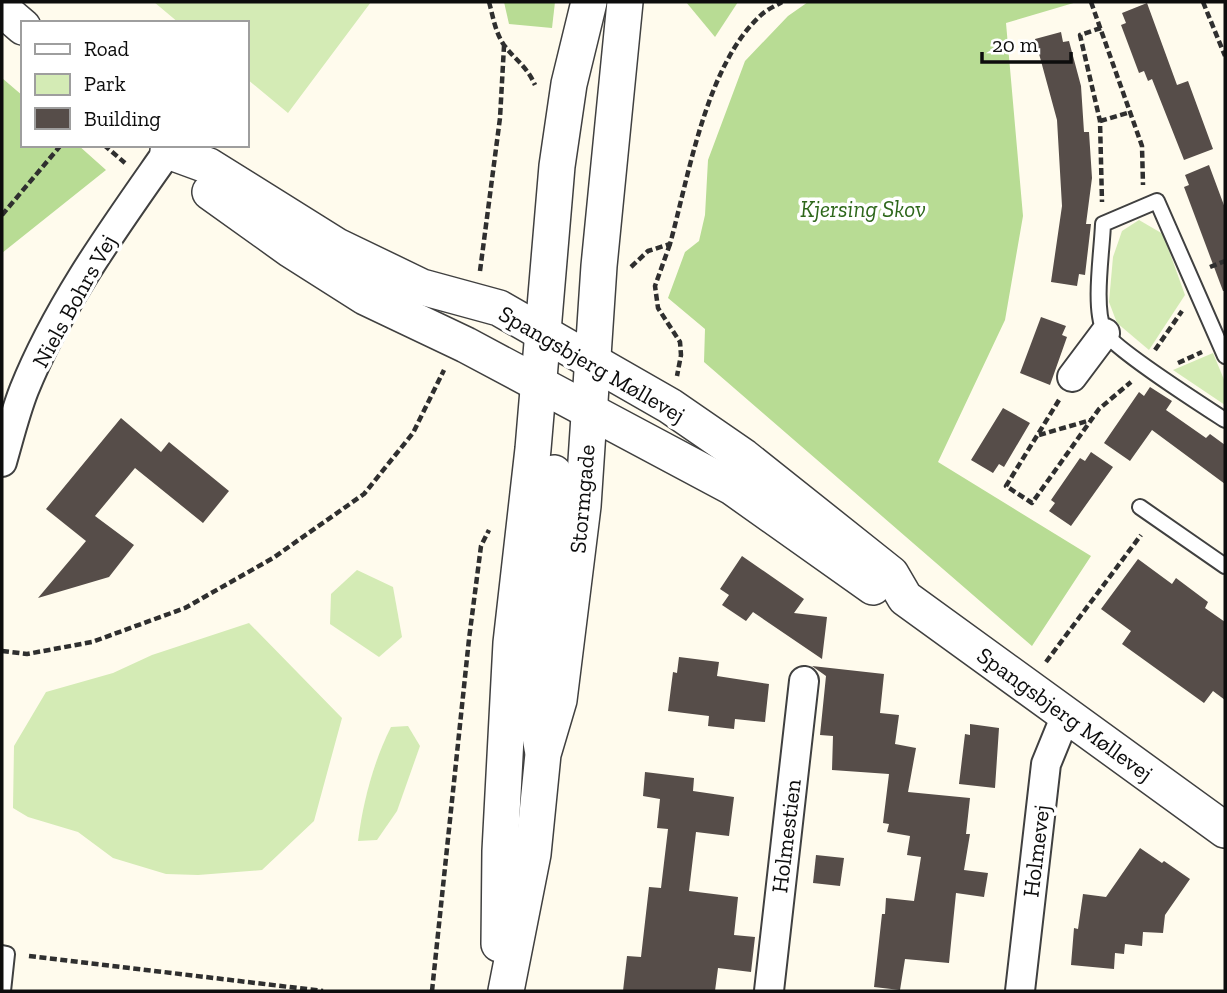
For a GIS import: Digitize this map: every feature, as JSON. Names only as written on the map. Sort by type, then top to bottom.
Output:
[{"type":"street","points":[[498,991],[500,851],[511,643],[563,396],[572,368],[557,166],[569,84],[589,2]]},
{"type":"street","points":[[506,991],[533,854],[543,754],[533,695],[604,2]]},
{"type":"street","points":[[569,348],[599,266],[625,2]]},
{"type":"street","points":[[2,9],[21,25]]},
{"type":"street","name":"Spangsbjerg Møllevej","points":[[165,148],[209,166],[349,252],[422,287],[499,308],[670,407],[744,457],[891,574],[905,598],[1225,830]]},
{"type":"street","name":"Spangsbjerg Møllevej","points":[[165,148],[199,184],[291,250],[365,297],[459,341],[732,487],[881,593],[905,598]]},
{"type":"street","name":"Niels Bohrs Vej","points":[[2,462],[24,391],[55,326],[85,270],[165,148]]},
{"type":"street","points":[[1072,377],[1105,333]]},
{"type":"street","name":"Holmestien","points":[[769,991],[804,681]]},
{"type":"street","name":"Holmevej","points":[[1020,991],[1046,764],[1066,715]]},
{"type":"lane","points":[[1223,350],[1157,201],[1103,224],[1099,309],[1105,333],[1150,369],[1225,421]]},
{"type":"lane","points":[[1140,507],[1225,566]]},
{"type":"lane","points":[[3,991],[4,953]]},
{"type":"path","points":[[476,302],[500,118],[504,45],[495,27],[489,2]]},
{"type":"path","points":[[676,381],[681,355],[680,342],[658,308],[655,286],[670,244],[711,93],[730,54],[760,16],[782,2]]},
{"type":"path","points":[[1091,2],[1142,146],[1143,207]]},
{"type":"path","points":[[1205,3],[1225,56]]},
{"type":"path","points":[[1101,29],[1080,35],[1100,121],[1101,187]]},
{"type":"path","points":[[1100,121],[1130,112]]},
{"type":"path","points":[[2,215],[59,147]]},
{"type":"path","points":[[628,269],[648,251],[670,244]]},
{"type":"path","points":[[1150,369],[1196,290]]},
{"type":"path","points":[[2,651],[27,654],[92,642],[185,608],[273,558],[365,494],[413,433],[459,341]]},
{"type":"path","points":[[1072,377],[1006,486],[1032,503],[1099,410],[1135,379],[1150,369],[1223,350]]},
{"type":"path","points":[[1038,436],[1091,420]]},
{"type":"path","points":[[1028,687],[1154,517]]},
{"type":"path","points":[[4,953],[323,991]]},
{"type":"green space","points":[[154,2],[371,2],[288,113],[248,80],[248,21],[177,21]]},
{"type":"green space","points":[[504,2],[555,2],[552,28],[509,24]]},
{"type":"green space","points":[[686,2],[738,2],[715,37]]},
{"type":"green space","name":"Kjersing Skov","points":[[808,2],[1077,2],[1006,23],[1023,216],[1005,320],[938,462],[1091,556],[1032,646],[704,362],[705,329],[668,298],[685,252],[699,241],[705,215],[708,160],[745,61],[788,16]]},
{"type":"green space","points":[[2,78],[21,94],[21,147],[80,147],[106,170],[2,253]]},
{"type":"green space","points":[[1139,220],[1163,234],[1185,295],[1149,350],[1117,323],[1109,302],[1113,257],[1122,231]]},
{"type":"green space","points":[[1213,353],[1225,382],[1225,405],[1173,370]]},
{"type":"green space","points":[[357,570],[393,587],[402,637],[379,657],[330,624],[331,594]]},
{"type":"green space","points":[[249,623],[342,718],[314,821],[262,870],[198,875],[166,874],[113,858],[78,832],[28,817],[13,808],[14,746],[46,692],[113,673],[152,655]]},
{"type":"green space","points":[[408,726],[420,746],[397,811],[377,840],[358,841],[370,783],[391,727]]},
{"type":"building","points":[[1147,3],[1177,85],[1188,81],[1213,149],[1184,160],[1152,79],[1148,81],[1144,71],[1139,73],[1121,25],[1126,23],[1122,13]]},
{"type":"building","points":[[1061,32],[1063,42],[1069,41],[1081,86],[1084,132],[1089,132],[1092,178],[1086,224],[1091,224],[1085,275],[1079,274],[1077,286],[1051,282],[1062,206],[1057,120],[1035,39]]},
{"type":"building","points":[[1209,165],[1225,208],[1225,291],[1184,187],[1189,185],[1185,175]]},
{"type":"building","points":[[1041,317],[1066,326],[1062,335],[1067,337],[1050,385],[1020,373]]},
{"type":"building","points":[[1150,387],[1172,401],[1166,410],[1206,438],[1210,434],[1225,445],[1225,484],[1152,430],[1130,461],[1104,443],[1139,392],[1144,396]]},
{"type":"building","points":[[1003,408],[1030,423],[1004,467],[999,464],[993,473],[971,460]]},
{"type":"building","points":[[121,418],[161,452],[169,442],[229,491],[203,523],[135,468],[95,516],[134,545],[109,577],[38,598],[86,541],[46,509]]},
{"type":"building","points":[[1091,452],[1113,467],[1071,526],[1049,511],[1055,503],[1051,500],[1080,458],[1085,461]]},
{"type":"building","points":[[742,556],[804,599],[794,613],[827,617],[822,659],[753,612],[746,621],[722,605],[729,595],[720,589]]},
{"type":"building","points":[[1138,559],[1172,584],[1176,578],[1208,602],[1205,608],[1225,622],[1225,700],[1213,691],[1204,703],[1122,644],[1131,631],[1101,609]]},
{"type":"building","points":[[679,657],[719,662],[717,676],[769,684],[765,722],[735,719],[734,729],[708,726],[709,716],[668,711],[673,672],[677,673]]},
{"type":"building","points":[[812,666],[884,674],[880,713],[899,715],[895,744],[916,748],[908,792],[970,798],[966,834],[970,834],[964,870],[988,873],[984,897],[956,893],[949,963],[905,959],[900,990],[874,987],[882,914],[885,914],[886,898],[914,901],[921,857],[907,855],[910,836],[887,832],[889,824],[883,823],[889,774],[832,770],[833,736],[820,735],[826,676]]},
{"type":"building","points":[[970,724],[999,728],[995,788],[959,784],[965,734],[970,735]]},
{"type":"building","points":[[645,772],[694,778],[693,791],[734,797],[729,836],[696,832],[689,891],[738,897],[734,935],[755,937],[751,972],[718,968],[715,991],[623,991],[627,956],[641,957],[649,887],[661,888],[668,829],[657,828],[660,799],[643,796]]},
{"type":"building","points":[[1140,848],[1190,879],[1165,915],[1163,933],[1143,932],[1142,946],[1125,944],[1124,954],[1115,953],[1114,969],[1071,965],[1074,928],[1078,929],[1083,894],[1106,897]]},
{"type":"building","points":[[816,855],[844,858],[840,886],[813,883]]}]
